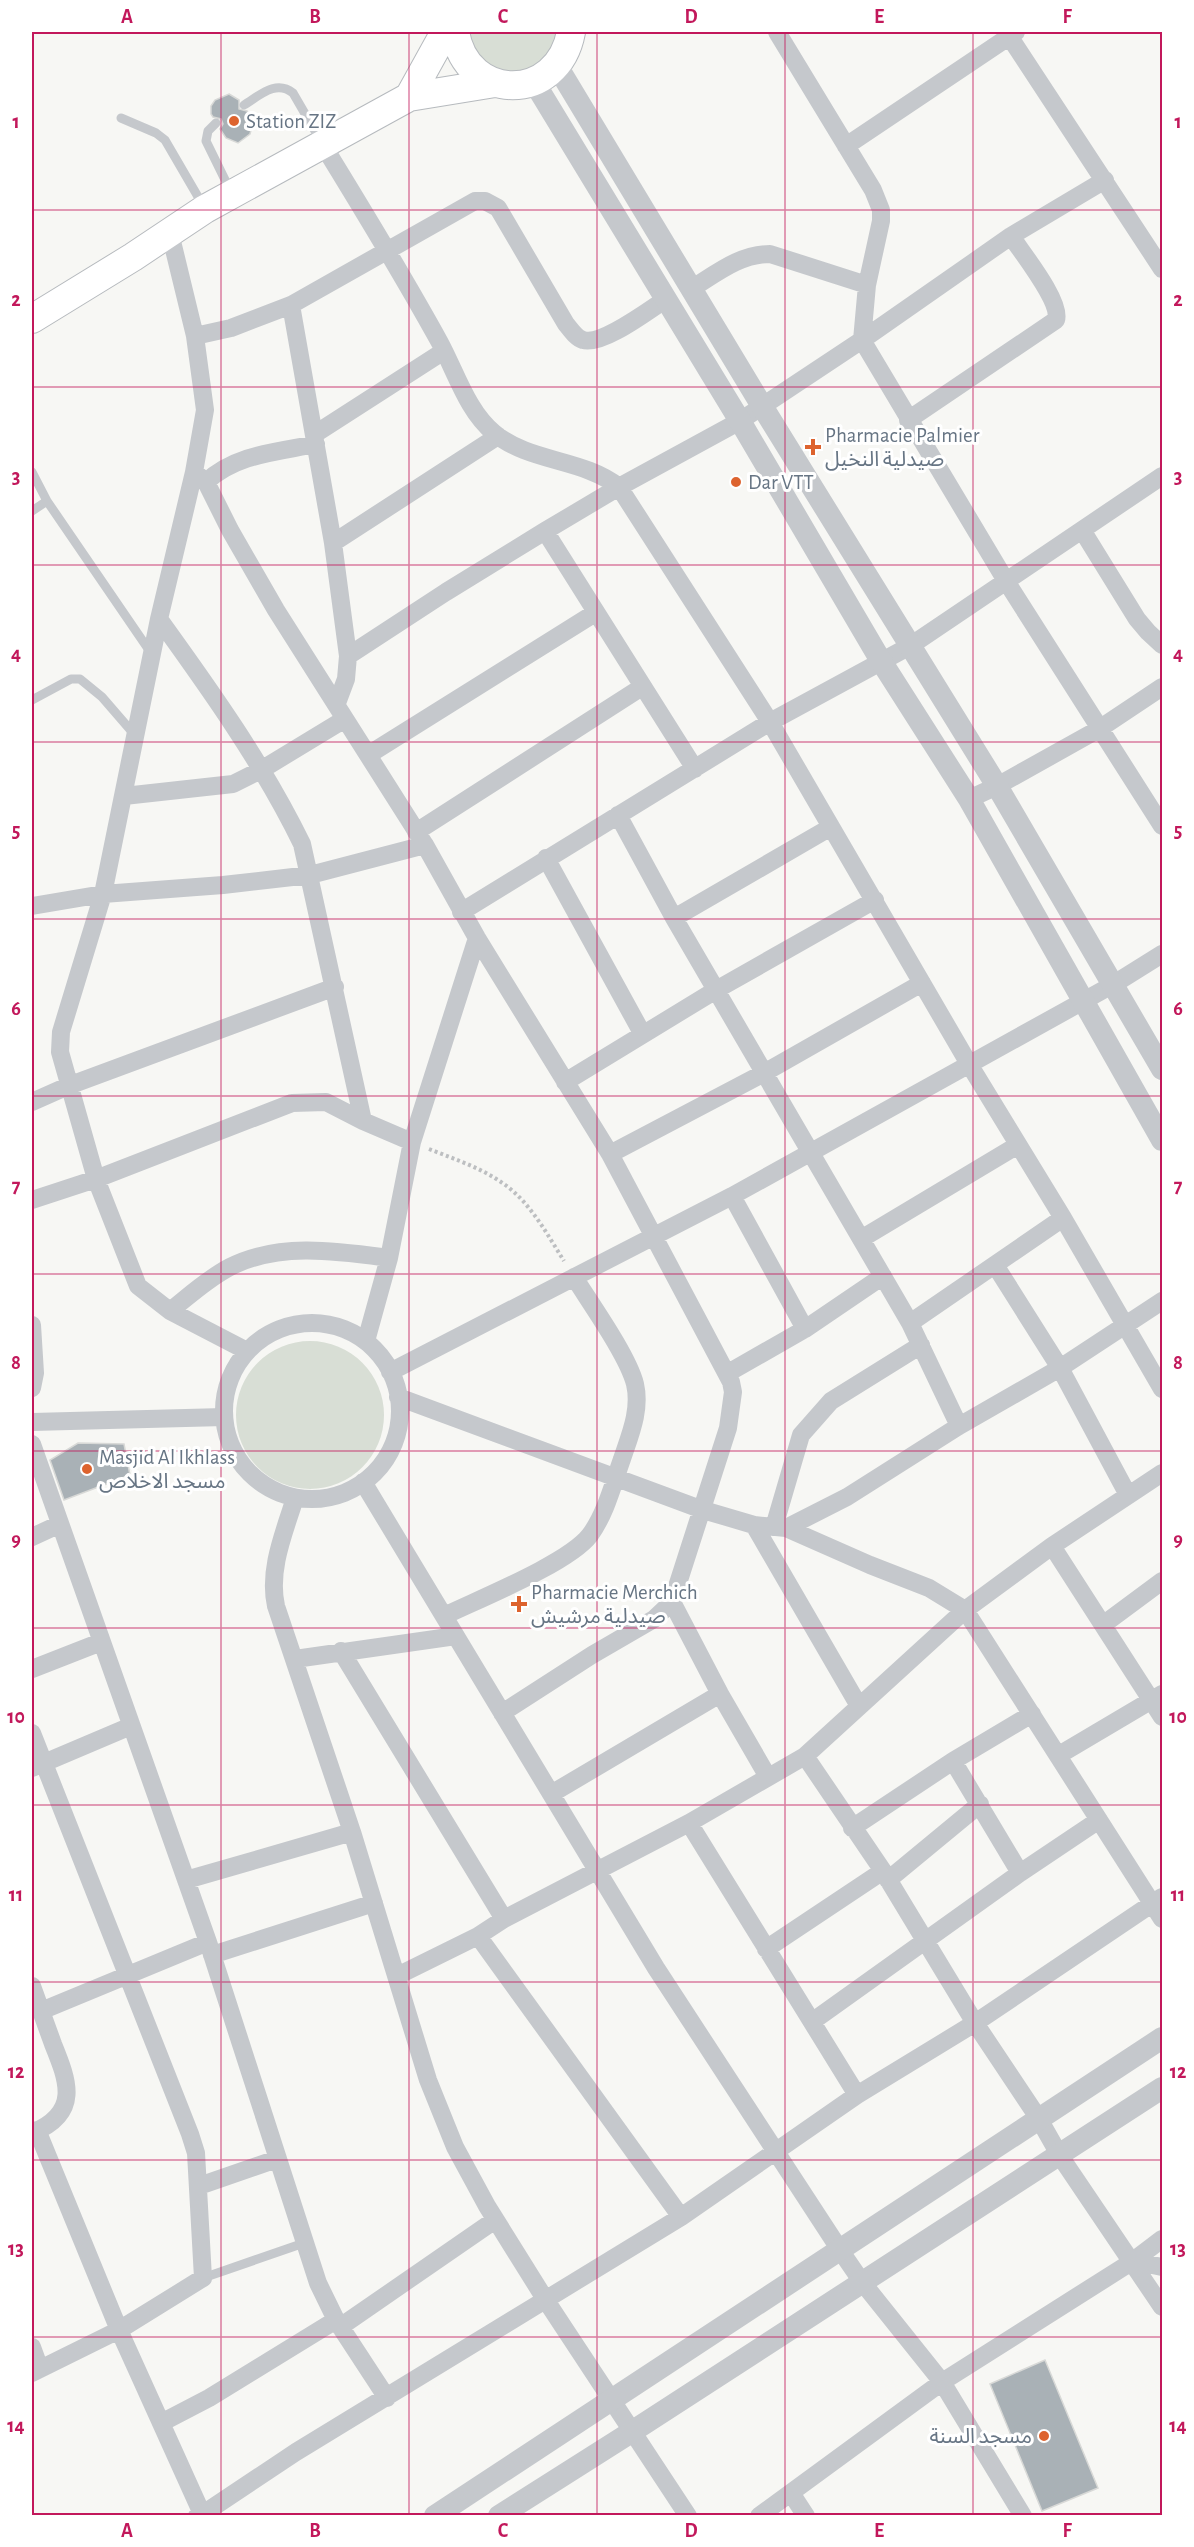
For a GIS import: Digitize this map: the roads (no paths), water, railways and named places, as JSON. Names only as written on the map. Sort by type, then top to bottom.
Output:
[{"type":"main road","points":[[409,97],[445,32]]},
{"type":"main road","points":[[455,32],[457,46],[466,62],[478,75],[495,83]]},
{"type":"main road","points":[[32,319],[205,209],[409,97],[495,83],[515,85],[546,74],[567,50],[572,32]]},
{"type":"street","points":[[777,32],[873,190],[881,210],[879,237],[867,285],[862,340],[1006,581],[1162,826]]},
{"type":"street","points":[[846,146],[1012,34],[1162,269]]},
{"type":"street","points":[[546,74],[691,289],[997,786],[1162,1069]]},
{"type":"street","points":[[546,74],[666,299],[881,661],[969,799],[1162,1140]]},
{"type":"street","points":[[323,145],[388,251],[444,351],[480,422],[498,436],[540,455],[593,471],[619,487],[770,722],[969,1064],[1064,1218],[1162,1389]]},
{"type":"street","points":[[348,656],[545,531],[619,487],[740,421],[862,340],[1011,236],[1105,180]]},
{"type":"street","points":[[195,336],[239,325],[291,304],[475,201],[486,201],[498,208],[566,324],[584,341],[600,339],[666,299]]},
{"type":"street","points":[[170,233],[195,336],[205,410],[200,477],[159,619],[103,894],[61,1032],[60,1052],[96,1179],[124,1257],[138,1286],[170,1311],[247,1351]]},
{"type":"street","points":[[908,420],[1056,320],[1058,314],[1053,301],[1011,236]]},
{"type":"street","points":[[691,289],[738,260],[753,254],[770,254],[867,285]]},
{"type":"street","points":[[124,796],[233,784],[261,770],[341,711],[348,656],[333,543],[291,304]]},
{"type":"street","points":[[200,477],[241,460],[315,439],[444,351]]},
{"type":"street","points":[[333,543],[498,436]]},
{"type":"street","points":[[461,912],[770,722],[910,646],[1162,476]]},
{"type":"street","points":[[200,477],[276,610],[421,838],[461,912],[610,1154],[728,1373],[733,1392],[732,1409],[703,1510],[672,1602],[654,1619],[592,1655],[502,1713]]},
{"type":"street","points":[[1082,530],[1137,618],[1162,645]]},
{"type":"street","points":[[545,531],[695,768]]},
{"type":"street","points":[[368,755],[596,613]]},
{"type":"street","points":[[159,619],[216,698],[283,804],[302,844],[363,1121]]},
{"type":"street","points":[[32,906],[103,894],[222,885],[310,875],[421,838],[642,687]]},
{"type":"street","points":[[969,799],[997,786],[1099,729],[1162,687]]},
{"type":"street","points":[[618,815],[674,918],[910,1323],[959,1426]]},
{"type":"street","points":[[674,918],[831,827]]},
{"type":"street","points":[[546,858],[642,1034]]},
{"type":"street","points":[[565,1082],[716,990],[875,900]]},
{"type":"street","points":[[366,1341],[389,1258],[412,1142],[477,938]]},
{"type":"street","points":[[390,1372],[732,1196],[1113,984],[1162,954]]},
{"type":"street","points":[[610,1154],[764,1073],[922,983]]},
{"type":"street","points":[[32,1102],[68,1086],[335,987]]},
{"type":"street","points":[[32,1200],[96,1179],[292,1103],[326,1102],[412,1142]]},
{"type":"street","points":[[861,1239],[1018,1145]]},
{"type":"street","points":[[732,1196],[805,1329]]},
{"type":"street","points":[[910,1323],[1064,1218]]},
{"type":"street","points":[[170,1311],[201,1286],[230,1267],[264,1254],[311,1250],[389,1258]]},
{"type":"street","points":[[995,1265],[1060,1368],[1128,1496]]},
{"type":"street","points":[[728,1373],[805,1329],[883,1276]]},
{"type":"street","points":[[444,1616],[567,1555],[590,1536],[601,1516],[634,1423],[637,1403],[635,1383],[627,1365],[574,1277]]},
{"type":"street","points":[[780,1527],[846,1497],[959,1426],[1060,1368],[1162,1301]]},
{"type":"street","points":[[309,1323],[343,1328],[366,1341],[384,1360],[398,1397],[400,1409],[397,1435],[386,1459],[363,1482],[346,1492],[321,1499],[295,1498],[260,1483],[234,1454],[224,1417],[228,1381],[247,1351],[267,1334],[292,1325],[309,1323]]},
{"type":"street","points":[[32,1325],[35,1373],[32,1388]]},
{"type":"street","points":[[780,1527],[801,1435],[831,1401],[921,1345]]},
{"type":"street","points":[[32,1986],[67,2080],[67,2097],[59,2114],[34,2132],[201,2515],[296,2452],[681,2217],[857,2095],[1159,1907],[1099,1820],[965,1610],[929,1588],[780,1527],[754,1525],[703,1510],[398,1397]]},
{"type":"street","points":[[32,1422],[224,1417]]},
{"type":"street","points":[[32,1444],[58,1525],[210,1948],[318,2283],[338,2323],[387,2398]]},
{"type":"street","points":[[397,1976],[478,1936],[504,1919],[689,1823],[806,1756],[965,1610],[1052,1546],[1162,1473]]},
{"type":"street","points":[[363,1482],[656,1968],[862,2282],[942,2382],[1023,2516]]},
{"type":"street","points":[[295,1498],[277,1559],[273,1592],[352,1832],[428,2080],[455,2146],[495,2220],[688,2516]]},
{"type":"street","points":[[32,1537],[58,1525]]},
{"type":"street","points":[[754,1525],[860,1706]]},
{"type":"street","points":[[1052,1546],[1157,1698],[1162,1717]]},
{"type":"street","points":[[1104,1624],[1162,1581]]},
{"type":"street","points":[[672,1602],[720,1694],[768,1777]]},
{"type":"street","points":[[295,1659],[456,1636]]},
{"type":"street","points":[[32,1668],[101,1642]]},
{"type":"street","points":[[341,1652],[504,1919]]},
{"type":"street","points":[[551,1794],[720,1694]]},
{"type":"street","points":[[1059,1755],[1157,1698]]},
{"type":"street","points":[[852,1828],[953,1761],[1032,1714]]},
{"type":"street","points":[[38,1765],[131,1726]]},
{"type":"street","points":[[32,1734],[38,1765],[190,2133],[196,2153],[199,2186],[203,2278],[119,2330],[36,2371],[32,2347]]},
{"type":"street","points":[[806,1756],[886,1876],[975,2023],[1040,2119],[1060,2156],[1162,2307]]},
{"type":"street","points":[[953,1761],[1020,1873]]},
{"type":"street","points":[[766,1949],[886,1876],[980,1804]]},
{"type":"street","points":[[813,2021],[1020,1873],[1099,1820]]},
{"type":"street","points":[[689,1823],[857,2095]]},
{"type":"street","points":[[186,1880],[352,1832]]},
{"type":"street","points":[[41,2011],[126,1975],[210,1948],[374,1903]]},
{"type":"street","points":[[478,1936],[681,2217]]},
{"type":"street","points":[[435,2516],[1162,2038]]},
{"type":"street","points":[[499,2516],[633,2432],[1162,2088]]},
{"type":"street","points":[[199,2186],[277,2159]]},
{"type":"street","points":[[161,2423],[209,2398],[338,2323],[495,2220]]},
{"type":"street","points":[[759,2516],[942,2382],[1133,2261],[1162,2239]]},
{"type":"street","points":[[1133,2261],[1162,2267]]},
{"type":"street","points":[[791,2493],[806,2516]]},
{"type":"lane","points":[[244,105],[275,87],[287,89],[292,93],[323,145]]},
{"type":"lane","points":[[121,118],[156,133],[165,140],[205,209]]},
{"type":"lane","points":[[216,123],[208,131],[206,141],[232,195]]},
{"type":"lane","points":[[32,472],[47,501],[152,655]]},
{"type":"lane","points":[[32,511],[47,501]]},
{"type":"lane","points":[[32,700],[71,679],[80,679],[95,690],[136,735]]},
{"type":"lane","points":[[203,2278],[304,2243]]},
{"type":"place","name":"Station ZIZ","points":[[234,121]]},
{"type":"place","name":"Pharmacie Palmier صيدلية النخيل","points":[[813,447]]},
{"type":"place","name":"Dar VTT","points":[[736,482]]},
{"type":"place","name":"Masjid Al Ikhlass مسجد الاخلاص","points":[[87,1469]]},
{"type":"place","name":"Pharmacie Merchich صيدلية مرشيش","points":[[519,1604]]},
{"type":"place","name":"مسجد السنة","points":[[1044,2436]]}]
